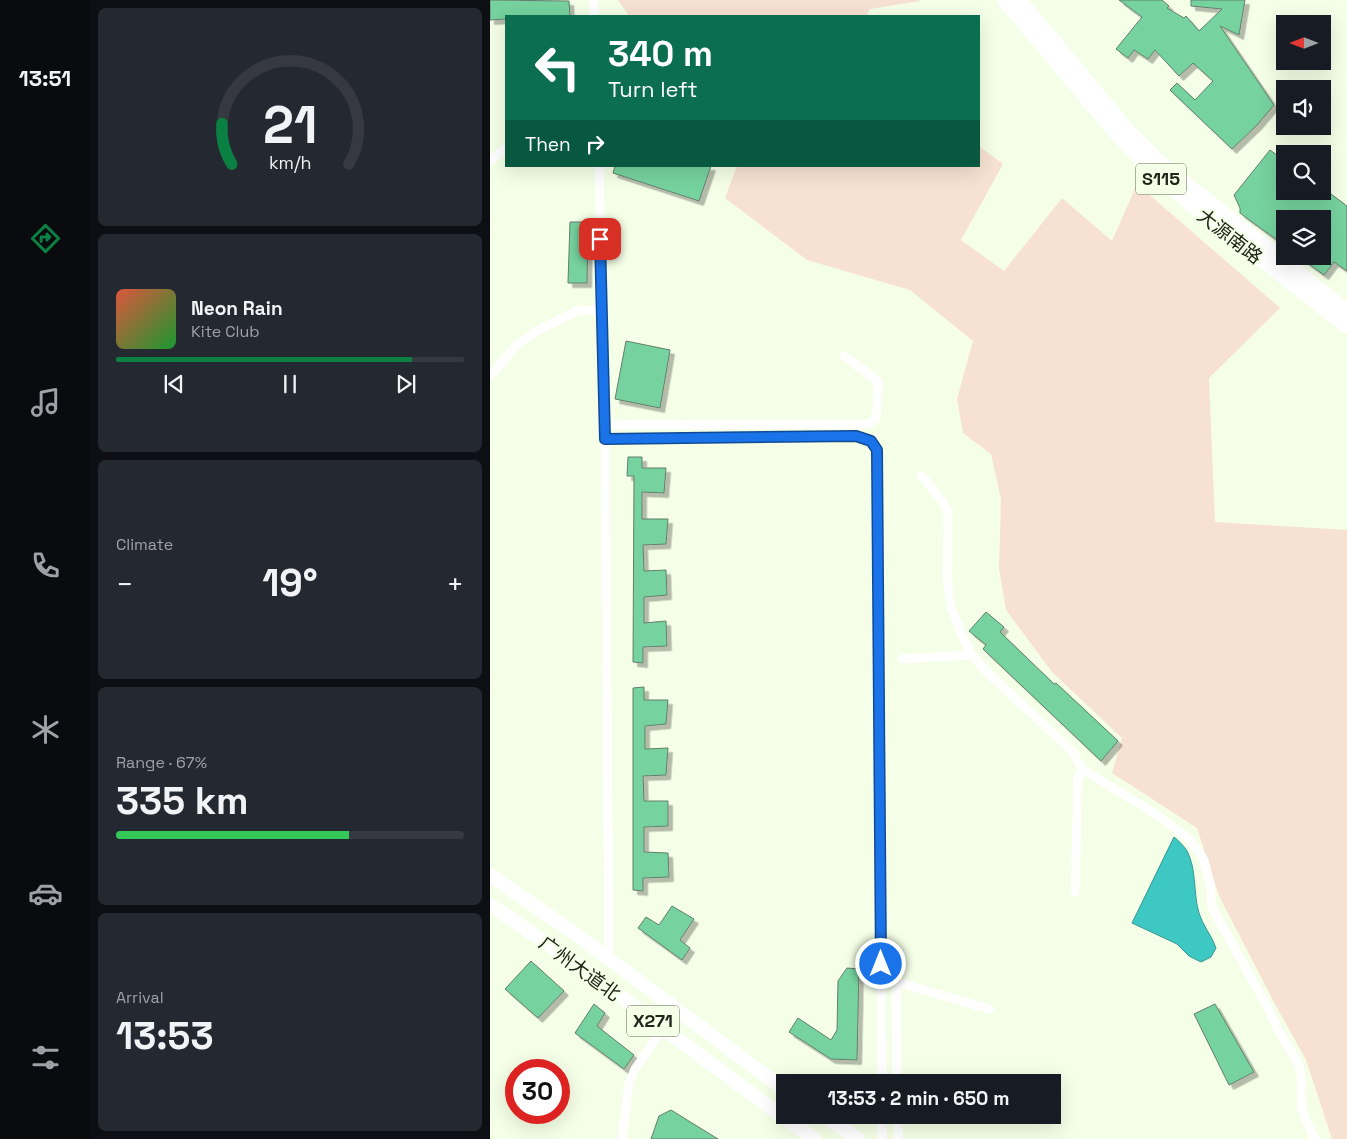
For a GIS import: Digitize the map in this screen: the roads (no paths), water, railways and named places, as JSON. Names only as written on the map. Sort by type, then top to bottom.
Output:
[{"type":"main road","name":"大源南路","points":[[1004,0],[1116,134],[1147,167],[1189,204],[1347,327]]},
{"type":"main road","name":"大源南路","points":[[1020,0],[1127,129],[1161,163],[1347,311]]},
{"type":"main road","name":"广州大道北","points":[[490,875],[528,900],[776,1083]]},
{"type":"main road","name":"广州大道北","points":[[490,905],[564,956],[814,1139]]},
{"type":"main road","points":[[836,1124],[858,1139]]},
{"type":"street","points":[[593,0],[594,15]]},
{"type":"street","points":[[490,161],[505,149]]},
{"type":"street","points":[[599,167],[605,426],[609,959]]},
{"type":"street","points":[[490,376],[515,346],[535,332],[579,310],[602,311]]},
{"type":"street","points":[[605,426],[868,424],[875,420],[877,412],[878,381],[844,356]]},
{"type":"street","points":[[605,439],[856,436],[871,441],[877,450],[882,1074]]},
{"type":"street","points":[[921,475],[942,501],[948,513],[947,576],[951,607],[972,655],[1074,752],[1082,768],[1173,826],[1189,839],[1204,860],[1211,889],[1211,904],[1216,915],[1298,1063],[1301,1075],[1302,1108],[1315,1139]]},
{"type":"street","points":[[902,659],[972,655]]},
{"type":"street","points":[[1076,892],[1078,778],[1082,768]]},
{"type":"street","points":[[897,1074],[896,992],[898,986],[903,984],[989,1009]]},
{"type":"street","points":[[622,1139],[629,1084],[635,1069],[663,1029]]},
{"type":"street","points":[[882,1124],[882,1139]]},
{"type":"street","points":[[898,1124],[898,1139]]},
{"type":"water","points":[[1174,837],[1184,847],[1190,858],[1199,913],[1216,948],[1211,957],[1201,962],[1189,956],[1177,944],[1132,923]]}]
